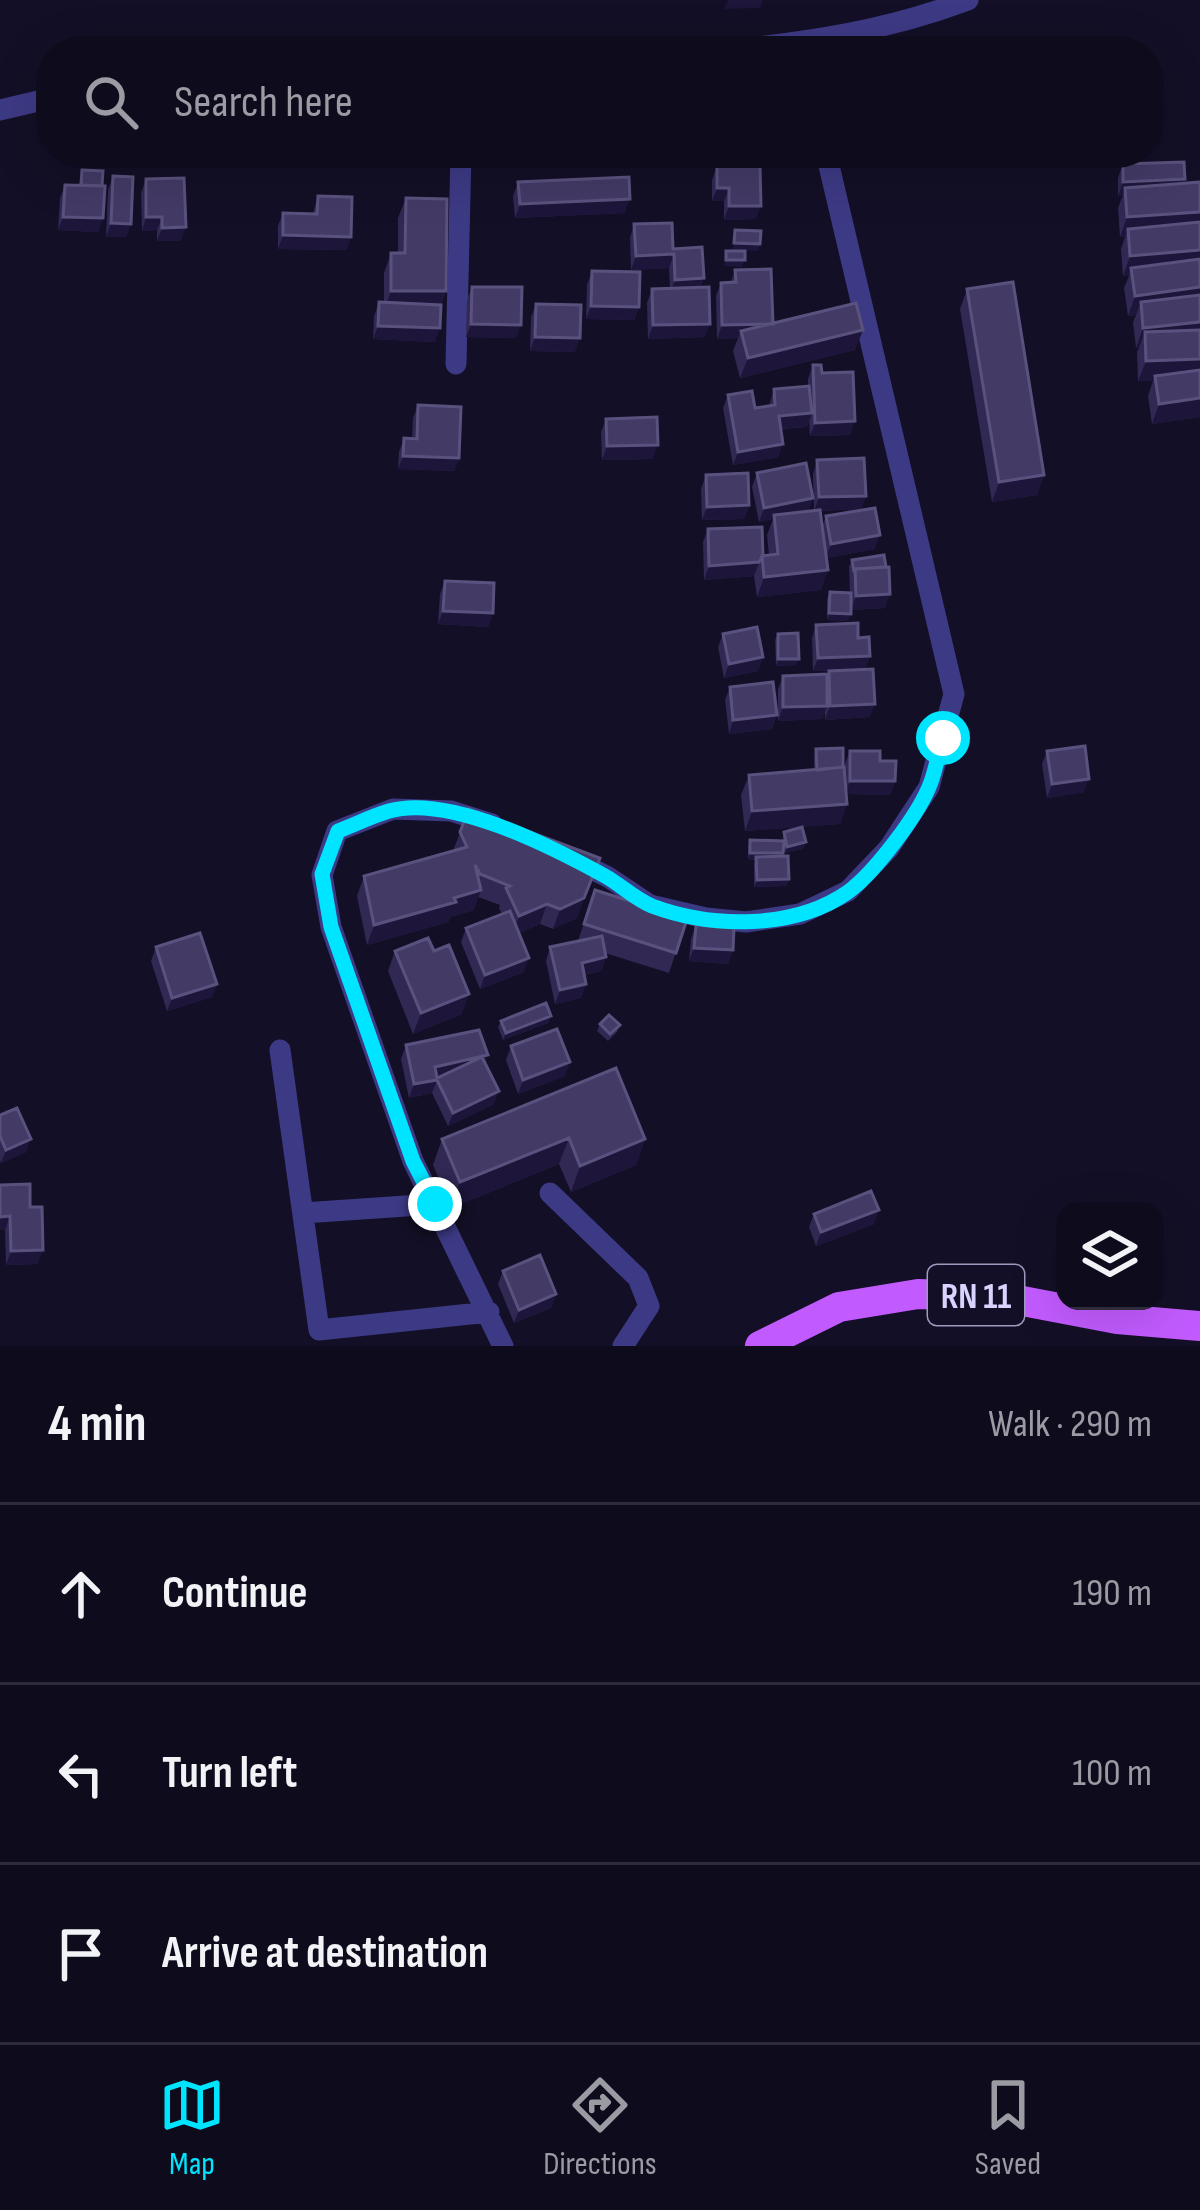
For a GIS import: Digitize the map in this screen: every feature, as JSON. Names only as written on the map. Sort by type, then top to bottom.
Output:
[{"type":"main road","name":"RN 11","points":[[760,1346],[839,1307],[918,1294],[1001,1298],[1117,1319],[1200,1326]]},
{"type":"street","points":[[848,36],[968,0]]},
{"type":"street","points":[[0,110],[36,102]]},
{"type":"street","points":[[456,364],[461,168]]},
{"type":"street","points":[[553,850],[608,877],[650,905],[746,922],[800,914],[848,891],[889,848],[929,787],[954,694],[830,168]]},
{"type":"street","points":[[502,1346],[413,1161],[331,927],[322,874],[338,831],[393,809],[452,811],[517,832]]},
{"type":"street","points":[[280,1050],[319,1330],[489,1312]]},
{"type":"street","points":[[550,1193],[638,1278],[649,1306],[622,1346]]},
{"type":"street","points":[[303,1213],[435,1204]]},
{"type":"building","points":[[1184,162],[1185,179],[1123,182],[1123,168],[1164,168],[1164,163]]},
{"type":"building","points":[[717,168],[760,168],[761,206],[729,206],[729,188],[717,188]]},
{"type":"building","points":[[82,170],[103,171],[102,186],[81,185]]},
{"type":"building","points":[[113,176],[133,177],[131,224],[111,223]]},
{"type":"building","points":[[629,177],[630,199],[520,204],[518,182]]},
{"type":"building","points":[[184,178],[186,227],[162,228],[162,217],[146,217],[146,179]]},
{"type":"building","points":[[1200,182],[1200,212],[1127,217],[1125,188]]},
{"type":"building","points":[[65,185],[105,186],[103,218],[63,217]]},
{"type":"building","points":[[318,196],[352,197],[351,237],[283,235],[283,213],[317,214]]},
{"type":"building","points":[[406,198],[447,199],[446,291],[391,291],[391,253],[405,253]]},
{"type":"building","points":[[1200,222],[1200,250],[1130,256],[1128,229]]},
{"type":"building","points":[[672,223],[673,249],[702,247],[704,278],[675,280],[674,254],[636,256],[634,224]]},
{"type":"building","points":[[735,230],[761,231],[760,244],[734,243]]},
{"type":"building","points":[[726,251],[745,251],[745,260],[726,260]]},
{"type":"building","points":[[1200,259],[1200,287],[1135,296],[1131,268]]},
{"type":"building","points":[[771,269],[773,324],[722,325],[721,283],[736,282],[735,270]]},
{"type":"building","points":[[592,271],[640,272],[639,307],[591,306]]},
{"type":"building","points":[[1013,282],[1044,475],[999,482],[967,289]]},
{"type":"building","points":[[472,287],[522,287],[521,325],[471,324]]},
{"type":"building","points":[[709,287],[710,324],[653,325],[652,289]]},
{"type":"building","points":[[1200,295],[1200,322],[1143,328],[1141,302]]},
{"type":"building","points":[[379,302],[441,305],[440,328],[378,326]]},
{"type":"building","points":[[856,303],[863,330],[748,358],[741,331]]},
{"type":"building","points":[[536,304],[581,305],[580,338],[535,337]]},
{"type":"building","points":[[1200,330],[1200,359],[1146,361],[1145,332]]},
{"type":"building","points":[[813,365],[821,365],[822,373],[853,372],[855,421],[815,423]]},
{"type":"building","points":[[1200,370],[1200,398],[1159,404],[1155,376]]},
{"type":"building","points":[[809,386],[812,413],[779,416],[783,444],[738,452],[728,395],[752,391],[755,408],[775,405],[774,389]]},
{"type":"building","points":[[418,405],[461,407],[459,458],[403,456],[404,438],[417,439]]},
{"type":"building","points":[[657,417],[658,445],[607,446],[606,419]]},
{"type":"building","points":[[864,458],[866,496],[819,497],[817,460]]},
{"type":"building","points":[[806,463],[813,498],[764,508],[757,473]]},
{"type":"building","points":[[748,473],[749,505],[707,507],[706,475]]},
{"type":"building","points":[[875,508],[880,535],[831,544],[826,516]]},
{"type":"building","points":[[820,510],[828,570],[764,577],[762,556],[778,554],[774,515]]},
{"type":"building","points":[[762,527],[759,562],[709,566],[708,529]]},
{"type":"building","points":[[884,555],[886,567],[854,572],[852,560]]},
{"type":"building","points":[[889,567],[890,594],[856,596],[855,569]]},
{"type":"building","points":[[445,581],[494,583],[493,613],[443,611]]},
{"type":"building","points":[[830,592],[851,593],[851,614],[829,613]]},
{"type":"building","points":[[858,623],[858,638],[869,637],[870,656],[818,658],[816,625]]},
{"type":"building","points":[[757,627],[763,657],[729,664],[723,634]]},
{"type":"building","points":[[798,633],[799,659],[778,659],[778,634]]},
{"type":"building","points":[[873,669],[875,704],[830,706],[829,671]]},
{"type":"building","points":[[827,674],[827,706],[783,707],[783,676]]},
{"type":"building","points":[[773,682],[777,715],[733,720],[730,687]]},
{"type":"building","points":[[1085,746],[1089,779],[1052,784],[1047,751]]},
{"type":"building","points":[[843,748],[843,767],[817,770],[816,749]]},
{"type":"building","points":[[850,751],[880,751],[880,761],[896,761],[895,781],[850,781]]},
{"type":"building","points":[[844,767],[847,804],[752,811],[749,775]]},
{"type":"building","points":[[469,809],[600,858],[584,898],[560,909],[547,904],[519,916],[506,888],[510,886],[480,874],[475,865],[481,890],[454,898],[456,902],[374,925],[364,876],[467,847],[460,832]]},
{"type":"building","points":[[802,827],[806,842],[787,847],[784,832]]},
{"type":"building","points":[[750,840],[784,841],[783,853],[750,853]]},
{"type":"building","points":[[788,856],[789,879],[757,880],[756,857]]},
{"type":"building","points":[[595,890],[687,919],[676,953],[584,924]]},
{"type":"building","points":[[510,911],[529,958],[485,975],[466,928]]},
{"type":"building","points":[[696,925],[734,928],[733,950],[694,948]]},
{"type":"building","points":[[200,933],[217,984],[172,998],[156,947]]},
{"type":"building","points":[[602,936],[606,957],[582,963],[586,984],[560,990],[550,947]]},
{"type":"building","points":[[428,938],[434,951],[449,945],[469,994],[421,1013],[395,951]]},
{"type":"building","points":[[546,1003],[551,1016],[506,1033],[501,1021]]},
{"type":"building","points":[[609,1015],[620,1025],[610,1034],[600,1024]]},
{"type":"building","points":[[557,1029],[570,1062],[523,1080],[511,1046]]},
{"type":"building","points":[[479,1030],[488,1055],[435,1067],[437,1078],[482,1057],[499,1091],[453,1113],[437,1080],[414,1084],[406,1045]]},
{"type":"building","points":[[616,1068],[645,1139],[580,1166],[569,1138],[460,1182],[442,1139]]},
{"type":"building","points":[[17,1108],[31,1139],[6,1150],[0,1115]]},
{"type":"building","points":[[30,1184],[30,1207],[42,1207],[43,1250],[11,1251],[10,1216],[0,1217],[0,1185]]},
{"type":"building","points":[[871,1191],[879,1210],[821,1232],[814,1214]]},
{"type":"building","points":[[540,1255],[556,1294],[519,1310],[503,1271]]},
{"type":"route","points":[[435,1204],[413,1161],[331,927],[322,874],[338,831],[393,809],[452,811],[517,832],[608,877],[650,905],[746,922],[800,914],[848,891],[889,848],[929,787],[943,738]]}]
